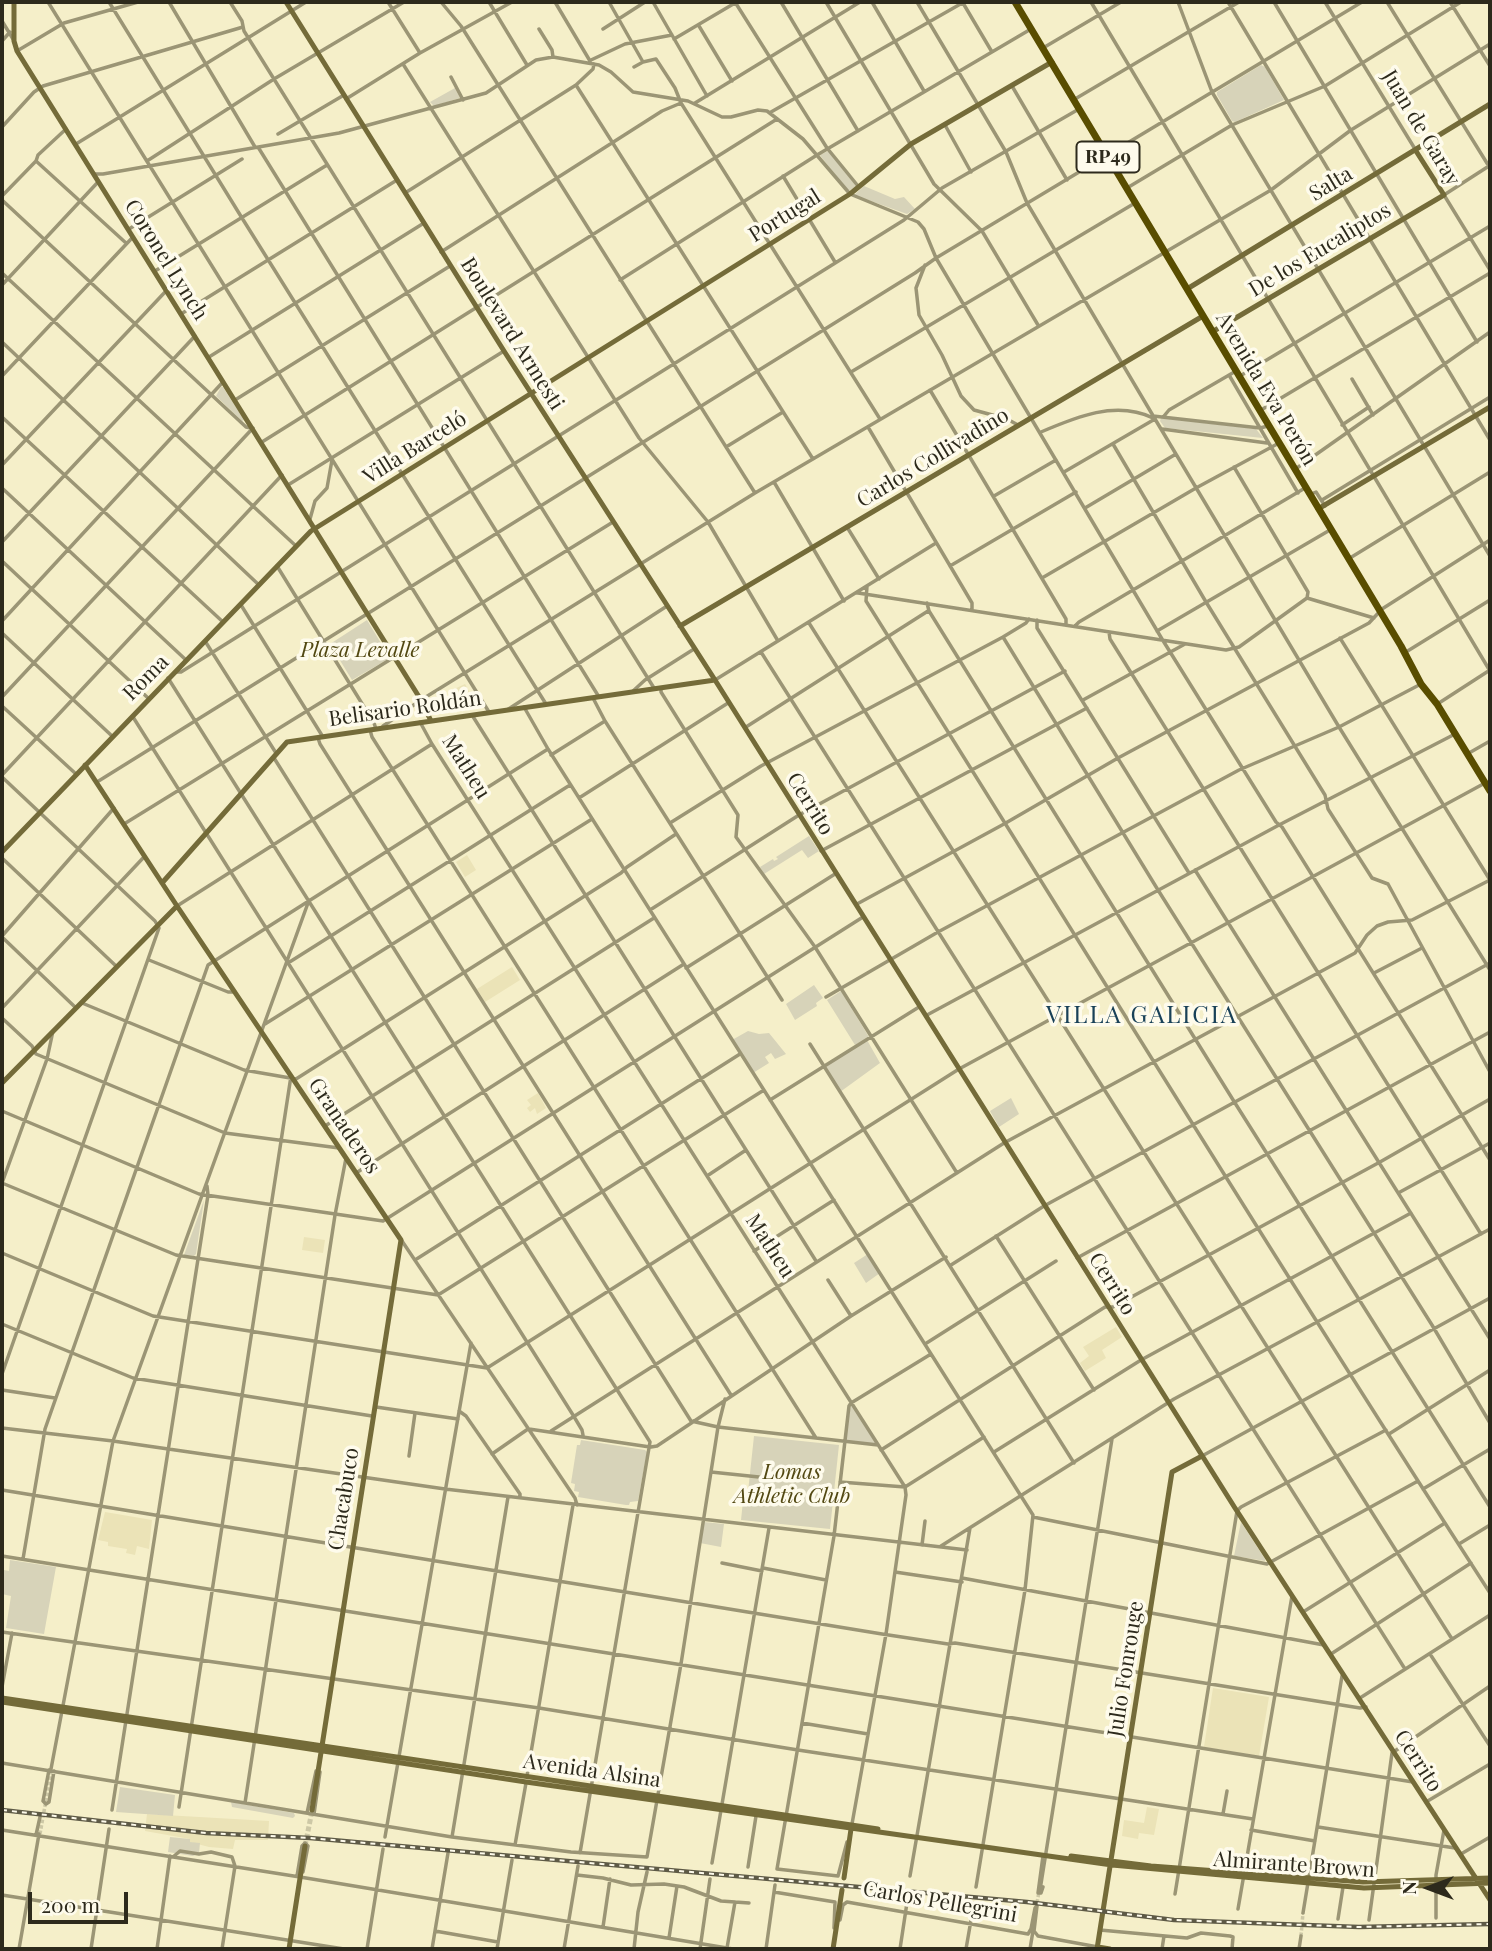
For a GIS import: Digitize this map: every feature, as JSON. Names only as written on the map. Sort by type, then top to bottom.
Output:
[{"type":"main road","name":"Avenida Eva Perón","points":[[1015,2],[1268,426],[1272,444],[1294,470],[1304,492],[1322,505],[1330,530],[1377,615],[1405,653],[1421,684],[1437,704],[1490,791]]},
{"type":"street","name":"Coronel Lynch","points":[[14,2],[12,30],[17,51],[310,519],[431,720]]},
{"type":"street","points":[[48,2],[489,712]]},
{"type":"street","points":[[109,2],[547,704]]},
{"type":"street","points":[[17,51],[62,24],[138,2]]},
{"type":"street","points":[[169,2],[231,106],[579,662],[605,721],[782,1000]]},
{"type":"street","points":[[230,2],[300,122],[648,679],[661,692],[738,816],[735,834],[784,906],[816,947],[957,1173]]},
{"type":"street","name":"Boulevard Armesti","points":[[286,2],[441,252],[715,680]]},
{"type":"street","points":[[76,144],[306,2]]},
{"type":"street","points":[[388,2],[420,54]]},
{"type":"street","points":[[148,163],[231,106],[404,2]]},
{"type":"street","points":[[441,2],[463,29],[755,493]]},
{"type":"street","points":[[489,2],[527,65]]},
{"type":"street","points":[[278,134],[512,2]]},
{"type":"street","points":[[405,193],[576,85],[593,69],[592,62],[555,2]]},
{"type":"street","points":[[609,2],[643,62]]},
{"type":"street","points":[[603,29],[645,2]]},
{"type":"street","points":[[653,2],[707,96]]},
{"type":"street","points":[[592,62],[633,42],[673,37],[699,26],[736,2],[827,148],[859,188]]},
{"type":"street","points":[[781,2],[858,131]]},
{"type":"street","points":[[826,2],[940,190],[982,231],[1038,326]]},
{"type":"street","points":[[694,103],[860,2]]},
{"type":"street","points":[[872,2],[924,91]]},
{"type":"street","points":[[917,2],[1006,152],[1027,203],[1224,536],[1339,727],[1489,966],[1044,1206],[951,1265]]},
{"type":"street","points":[[771,113],[963,2],[992,52]]},
{"type":"street","points":[[1091,2],[1490,671],[1437,704]]},
{"type":"street","points":[[1043,48],[1121,2]]},
{"type":"street","points":[[1178,2],[1212,92],[1490,556]]},
{"type":"street","points":[[1074,100],[1189,32],[1230,4],[1239,2]]},
{"type":"street","points":[[1274,2],[1476,342]]},
{"type":"street","name":"Juan de Garay","points":[[1325,2],[1490,272]]},
{"type":"street","points":[[97,782],[499,534],[915,273],[925,264],[1363,2]]},
{"type":"street","points":[[1387,2],[1490,166],[1444,195]]},
{"type":"street","points":[[1127,188],[1232,125],[1325,86],[1452,4],[1461,2]]},
{"type":"street","points":[[1230,4],[1490,440]]},
{"type":"street","points":[[1452,4],[1490,66]]},
{"type":"street","points":[[2,21],[12,30],[2,41]]},
{"type":"street","points":[[699,26],[732,81]]},
{"type":"street","points":[[2,127],[40,87],[243,27]]},
{"type":"street","points":[[540,29],[554,57]]},
{"type":"street","points":[[621,279],[827,148],[1032,29]]},
{"type":"street","points":[[816,1438],[372,737],[376,729],[421,700],[755,493],[1271,190],[1351,130],[1490,44]]},
{"type":"street","points":[[94,174],[311,137],[463,100],[488,92],[541,58],[592,62],[611,72],[633,92],[694,103],[713,114],[726,117],[761,109],[771,113],[801,137],[850,194],[907,216],[923,227],[936,258],[1157,631],[1314,876],[1490,1160]]},
{"type":"street","points":[[634,67],[656,58],[679,100],[880,419]]},
{"type":"street","name":"Portugal","points":[[532,394],[850,194],[911,144],[1052,62]]},
{"type":"street","points":[[404,64],[615,401],[643,443],[708,522],[778,641]]},
{"type":"street","points":[[451,77],[463,100]]},
{"type":"street","points":[[576,85],[813,459]]},
{"type":"street","points":[[1012,86],[1067,180]]},
{"type":"street","points":[[441,252],[679,100]]},
{"type":"street","name":"Salta","points":[[1187,289],[1490,104]]},
{"type":"street","points":[[174,672],[181,672],[559,437],[907,216],[940,190],[1079,109]]},
{"type":"street","points":[[262,442],[777,119]]},
{"type":"street","points":[[944,125],[971,172]]},
{"type":"street","points":[[66,129],[38,155],[36,161],[2,198],[246,427],[253,428]]},
{"type":"street","points":[[129,229],[242,159]]},
{"type":"street","points":[[36,161],[126,243]]},
{"type":"street","points":[[155,271],[327,165]]},
{"type":"street","points":[[2,285],[103,174]]},
{"type":"street","points":[[783,176],[835,262]]},
{"type":"street","points":[[181,314],[397,180]]},
{"type":"street","name":"De los Eucaliptos","points":[[1212,332],[1444,195]]},
{"type":"street","points":[[851,372],[1136,203]]},
{"type":"street","points":[[209,358],[424,223]]},
{"type":"street","points":[[1164,416],[1169,410],[1345,314],[1490,226]]},
{"type":"street","points":[[2,376],[134,236]]},
{"type":"street","points":[[925,264],[915,297],[919,315],[961,396],[971,408],[1018,425]]},
{"type":"street","points":[[235,400],[450,265]]},
{"type":"street","points":[[1259,411],[1490,272]]},
{"type":"street","points":[[2,273],[296,546]]},
{"type":"street","points":[[2,465],[167,290]]},
{"type":"street","name":"Carlos Collivadino","points":[[680,626],[1203,316]]},
{"type":"street","points":[[1294,470],[1490,332]]},
{"type":"street","points":[[2,542],[195,336]]},
{"type":"street","points":[[2,342],[259,584]]},
{"type":"street","points":[[288,485],[504,351]]},
{"type":"street","points":[[1076,626],[1079,621],[1304,492],[1259,428],[1235,374]]},
{"type":"street","points":[[1352,379],[1373,415]]},
{"type":"street","points":[[2,621],[224,381]]},
{"type":"street","points":[[930,390],[1066,619],[1066,625]]},
{"type":"street","name":"Villa Barceló","points":[[315,528],[532,394]]},
{"type":"street","points":[[1322,505],[1420,439],[1490,397]]},
{"type":"street","points":[[1342,425],[1368,407]]},
{"type":"street","points":[[1371,474],[1490,407]]},
{"type":"street","points":[[1041,432],[1107,409],[1139,412],[1154,417],[1259,428],[1268,426]]},
{"type":"street","points":[[726,447],[783,412]]},
{"type":"street","points":[[2,417],[223,622]]},
{"type":"street","points":[[1064,472],[1154,417]]},
{"type":"street","points":[[868,426],[972,603],[972,610]]},
{"type":"street","points":[[2,697],[253,428]]},
{"type":"street","points":[[1161,429],[1272,444]]},
{"type":"street","points":[[1113,444],[1325,795],[1328,809],[1372,878],[1388,884],[1490,1072]]},
{"type":"street","points":[[1042,578],[1272,444]]},
{"type":"street","points":[[1085,508],[1176,454]]},
{"type":"street","points":[[310,519],[315,501],[327,488],[332,458]]},
{"type":"street","points":[[993,496],[1056,460]]},
{"type":"street","points":[[858,593],[1226,650],[1236,649],[1307,598],[1308,592],[1234,467]]},
{"type":"street","points":[[1348,559],[1490,472]]},
{"type":"street","points":[[2,1374],[149,960],[158,933],[158,924],[2,776],[282,475]]},
{"type":"street","points":[[774,482],[844,601]]},
{"type":"street","points":[[2,488],[186,660]]},
{"type":"street","points":[[950,566],[1076,492]]},
{"type":"street","points":[[124,824],[613,522]]},
{"type":"street","points":[[847,527],[878,579]]},
{"type":"street","name":"Roma","points":[[2,852],[315,528]]},
{"type":"street","points":[[1157,631],[1330,530]]},
{"type":"street","points":[[855,905],[1340,638],[1490,540]]},
{"type":"street","points":[[715,680],[936,542]]},
{"type":"street","points":[[2,561],[148,698]]},
{"type":"street","points":[[277,566],[376,729]]},
{"type":"street","points":[[867,586],[866,601],[948,734],[1349,1374],[1490,1592]]},
{"type":"street","points":[[1307,598],[1377,615]]},
{"type":"street","points":[[1405,653],[1490,600]]},
{"type":"street","points":[[927,603],[929,611],[1045,800],[1490,1507]]},
{"type":"street","points":[[241,604],[308,711],[352,795],[731,1395]]},
{"type":"street","points":[[507,710],[667,606]]},
{"type":"street","points":[[744,729],[929,611]]},
{"type":"street","points":[[670,823],[765,764],[1003,637],[1029,619]]},
{"type":"street","points":[[1037,620],[1036,626],[1189,873]]},
{"type":"street","points":[[809,622],[1452,1639]]},
{"type":"street","points":[[1109,632],[1110,639],[1238,847],[1481,1234]]},
{"type":"street","points":[[2,633],[112,736]]},
{"type":"street","points":[[1003,637],[1237,1017],[1435,1328],[1490,1423]]},
{"type":"street","points":[[551,1431],[1004,1143],[1317,974],[1359,949],[1367,935],[1377,926],[1388,922],[1409,921],[1490,880],[1340,638]]},
{"type":"street","points":[[205,641],[266,736],[274,755],[313,820],[691,1421],[718,1427],[879,1448],[1108,1307],[1113,1307],[1300,1206],[1490,1099]]},
{"type":"street","points":[[1083,699],[1187,643]]},
{"type":"street","points":[[633,692],[694,649]]},
{"type":"street","points":[[761,652],[1405,1670]]},
{"type":"street","points":[[650,910],[799,815],[1065,671]]},
{"type":"street","points":[[168,678],[649,1440],[650,1447],[580,1853]]},
{"type":"street","name":"Belisario Roldán","points":[[162,883],[287,742],[715,680]]},
{"type":"street","name":"Cerrito","points":[[715,680],[765,764],[1168,1403],[1490,1900]]},
{"type":"street","points":[[827,997],[937,932],[1243,768],[1339,727],[1421,684]]},
{"type":"street","points":[[579,798],[728,703]]},
{"type":"street","points":[[2,706],[76,774]]},
{"type":"street","points":[[524,708],[551,755],[1033,1517],[1025,1590],[976,1887]]},
{"type":"street","points":[[821,851],[1087,708]]},
{"type":"street","points":[[132,715],[573,1415],[583,1435]]},
{"type":"street","points":[[472,715],[816,1262]]},
{"type":"street","points":[[551,755],[605,721]]},
{"type":"street","name":"Matheu","points":[[421,722],[432,744],[905,1488]]},
{"type":"street","points":[[925,1016],[1279,825],[1455,734]]},
{"type":"street","points":[[1467,754],[1490,741]]},
{"type":"street","points":[[2,1083],[177,906],[432,744]]},
{"type":"street","points":[[23,1559],[44,1433],[208,965],[548,749]]},
{"type":"street","name":"Granaderos","points":[[85,765],[291,1078],[575,1498],[575,1505]]},
{"type":"street","points":[[2,1254],[159,1318],[487,1368],[959,1069],[1485,783]]},
{"type":"street","points":[[287,963],[570,785]]},
{"type":"street","points":[[75,1007],[2,937],[114,808]]},
{"type":"street","points":[[265,1024],[592,820]]},
{"type":"street","points":[[81,1002],[247,1071],[291,1078],[342,1049],[545,921],[676,834]]},
{"type":"street","points":[[2,1008],[144,856]]},
{"type":"street","points":[[2,858],[116,966]]},
{"type":"street","points":[[1195,870],[1490,1339]]},
{"type":"street","points":[[356,1172],[835,874]]},
{"type":"street","points":[[112,1810],[159,1517],[207,1184],[308,901]]},
{"type":"street","points":[[2,1111],[205,1195],[380,1222],[863,917]]},
{"type":"street","points":[[325,1126],[654,918]]},
{"type":"street","points":[[1374,973],[1423,947]]},
{"type":"street","points":[[149,960],[228,992],[235,992]]},
{"type":"street","points":[[770,1100],[919,1007]]},
{"type":"street","points":[[2,1018],[34,1051],[47,1059],[225,1133],[340,1148]]},
{"type":"street","points":[[53,1031],[47,1059],[2,1184],[181,1256],[438,1294],[764,1090]]},
{"type":"street","points":[[1077,1258],[1490,1032]]},
{"type":"street","points":[[810,1044],[1074,1463]]},
{"type":"street","points":[[415,1260],[740,1054]]},
{"type":"street","points":[[179,1807],[291,1078]]},
{"type":"street","points":[[1399,1192],[1490,1143]]},
{"type":"street","points":[[707,1176],[746,1150]]},
{"type":"street","points":[[245,1803],[346,1158]]},
{"type":"street","points":[[51,1771],[49,1802],[46,1804],[43,1801],[51,1771],[113,1441],[205,1195]]},
{"type":"street","points":[[754,1251],[834,1200]]},
{"type":"street","points":[[994,1452],[1141,1360],[1412,1213]]},
{"type":"street","points":[[940,1547],[1168,1403],[1490,1229]]},
{"type":"street","points":[[996,1236],[1094,1390]]},
{"type":"street","name":"Chacabuco","points":[[311,1812],[401,1240]]},
{"type":"street","points":[[492,1454],[528,1429],[657,1446],[851,1316],[946,1257]]},
{"type":"street","points":[[925,1344],[1056,1261]]},
{"type":"street","points":[[828,1280],[851,1316]]},
{"type":"street","points":[[1202,1456],[1490,1298]]},
{"type":"street","points":[[2,1324],[136,1379],[373,1416]]},
{"type":"street","points":[[385,1837],[471,1343]]},
{"type":"street","points":[[905,1488],[900,1543],[886,1634],[843,1876],[779,1871],[777,1869],[834,1536],[851,1403],[931,1354]]},
{"type":"street","points":[[1175,1894],[1237,1511],[1429,1409],[1490,1370]]},
{"type":"street","points":[[2,1390],[55,1398]]},
{"type":"street","points":[[2,1763],[311,1812],[452,1838],[580,1853],[647,1857],[681,1664],[718,1427],[725,1399]]},
{"type":"street","points":[[374,1406],[458,1419]]},
{"type":"street","points":[[459,1411],[466,1416],[520,1494],[520,1498]]},
{"type":"street","points":[[409,1456],[415,1413]]},
{"type":"street","points":[[2,1428],[113,1441],[363,1479],[967,1550]]},
{"type":"street","points":[[840,1482],[905,1488],[984,1437]]},
{"type":"street","points":[[1046,1855],[1037,1890],[1040,1893],[1112,1439]]},
{"type":"street","points":[[1423,1489],[1490,1449]]},
{"type":"street","name":"Julio Fonrouge","points":[[1098,1948],[1173,1470],[1202,1456]]},
{"type":"street","points":[[711,1472],[759,1477]]},
{"type":"street","points":[[1033,1517],[1267,1564],[1418,1481]]},
{"type":"street","points":[[2,1490],[820,1624],[1366,1707]]},
{"type":"street","points":[[452,1838],[508,1497]]},
{"type":"street","points":[[515,1845],[575,1505]]},
{"type":"street","points":[[922,1545],[925,1521]]},
{"type":"street","points":[[1303,1612],[1445,1523]]},
{"type":"street","points":[[1460,1544],[1490,1525]]},
{"type":"street","points":[[712,1863],[769,1528]]},
{"type":"street","points":[[910,1876],[970,1528]]},
{"type":"street","points":[[2,1556],[1413,1782]]},
{"type":"street","points":[[722,1563],[826,1580]]},
{"type":"street","points":[[1331,1654],[1471,1563]]},
{"type":"street","points":[[895,1572],[1025,1590],[1324,1645]]},
{"type":"street","points":[[1238,1909],[1292,1596]]},
{"type":"street","points":[[1360,1698],[1490,1615]]},
{"type":"street","points":[[2,1632],[539,1708],[798,1751],[1253,1819]]},
{"type":"street","points":[[2,1687],[12,1633]]},
{"type":"street","points":[[1430,1654],[1490,1746]]},
{"type":"street","points":[[1303,1913],[1343,1674]]},
{"type":"street","points":[[1369,1920],[1393,1751],[1490,1686]]},
{"type":"street","name":"Avenida Alsina","points":[[2,1700],[852,1830]]},
{"type":"street","points":[[802,1723],[868,1734]]},
{"type":"street","points":[[1426,1802],[1490,1764]]},
{"type":"street","points":[[1223,1814],[1227,1791]]},
{"type":"street","name":"Avenida Alsina","points":[[721,1808],[852,1830],[1179,1870]]},
{"type":"street","points":[[748,1867],[756,1816]]},
{"type":"street","points":[[19,1949],[40,1817]]},
{"type":"street","points":[[1317,1826],[1459,1851],[1490,1837]]},
{"type":"street","points":[[91,1949],[109,1829]]},
{"type":"street","points":[[2,1830],[377,1889],[669,1938],[700,1947],[733,1949]]},
{"type":"street","points":[[1251,1830],[1315,1841]]},
{"type":"street","points":[[1436,1918],[1436,1883],[1444,1830]]},
{"type":"street","points":[[289,1949],[303,1844],[307,1844],[304,1869],[299,1876]]},
{"type":"street","points":[[299,1876],[305,1846]]},
{"type":"street","points":[[367,1949],[383,1849]]},
{"type":"street","points":[[157,1949],[172,1857],[180,1851],[228,1854],[232,1857],[235,1866],[222,1949]]},
{"type":"street","points":[[432,1949],[448,1853]]},
{"type":"street","points":[[1040,1890],[1046,1855]]},
{"type":"street","points":[[497,1949],[512,1860]]},
{"type":"street","points":[[564,1949],[578,1866]]},
{"type":"street","name":"Almirante Brown","points":[[1179,1870],[1373,1885]]},
{"type":"street","points":[[634,1949],[638,1912],[647,1872]]},
{"type":"street","points":[[577,1875],[631,1885],[677,1886],[721,1900],[749,1903]]},
{"type":"street","points":[[603,1927],[610,1879]]},
{"type":"street","points":[[700,1947],[710,1879]]},
{"type":"street","name":"Almirante Brown","points":[[1308,1881],[1343,1886],[1490,1881]]},
{"type":"street","points":[[766,1949],[775,1885]]},
{"type":"street","points":[[669,1938],[677,1886]]},
{"type":"street","points":[[1339,1919],[1343,1886]]},
{"type":"street","points":[[833,1949],[842,1890]]},
{"type":"street","name":"Carlos Pellegrini","points":[[775,1892],[835,1902],[835,1931]]},
{"type":"street","points":[[2,1895],[344,1949]]},
{"type":"street","points":[[900,1949],[908,1896]]},
{"type":"street","points":[[727,1948],[735,1902]]},
{"type":"street","name":"Carlos Pellegrini","points":[[835,1931],[845,1902],[1028,1934]]},
{"type":"street","points":[[966,1949],[974,1903]]},
{"type":"street","points":[[1037,1906],[1034,1931],[1038,1936],[1031,1939],[1028,1934],[1037,1906]]},
{"type":"street","points":[[1030,1949],[1036,1909]]},
{"type":"street","points":[[1100,1930],[1187,1938],[1201,1933],[1233,1937],[1232,1949]]},
{"type":"street","points":[[435,1931],[498,1942]]},
{"type":"street","name":"Carlos Pellegrini","points":[[1038,1936],[1110,1949]]},
{"type":"street","points":[[1162,1949],[1164,1936]]},
{"type":"street","points":[[1299,1949],[1301,1936]]},
{"type":"shaded area","points":[[465,684],[472,697],[457,704],[450,691]]},
{"type":"shaded area","points":[[467,855],[476,870],[465,877],[456,862]]},
{"type":"shaded area","points":[[512,967],[520,980],[485,1002],[477,989]]},
{"type":"shaded area","points":[[538,1093],[546,1108],[537,1114],[535,1108],[530,1112],[527,1108],[531,1105],[527,1100]]},
{"type":"shaded area","points":[[304,1237],[325,1240],[323,1253],[302,1250]]},
{"type":"shaded area","points":[[1116,1327],[1122,1337],[1102,1350],[1106,1358],[1085,1371],[1080,1363],[1089,1356],[1083,1347]]},
{"type":"shaded area","points":[[105,1512],[152,1520],[149,1549],[137,1546],[135,1555],[126,1553],[127,1549],[108,1546],[108,1542],[98,1540]]},
{"type":"shaded area","points":[[1213,1688],[1269,1697],[1259,1756],[1204,1747]]},
{"type":"shaded area","points":[[1147,1807],[1159,1809],[1154,1835],[1139,1833],[1138,1839],[1122,1836],[1124,1820],[1144,1823]]},
{"type":"shaded area","points":[[147,1814],[269,1821],[268,1840],[235,1840],[233,1849],[209,1847],[190,1842],[190,1839],[145,1831]]},
{"type":"green space","points":[[1261,65],[1265,67],[1284,100],[1232,121],[1217,92]]},
{"type":"green space","points":[[455,88],[460,98],[434,106],[430,102]]},
{"type":"green space","points":[[828,151],[857,187],[848,191],[820,155]]},
{"type":"green space","points":[[864,186],[895,199],[904,197],[915,209],[907,214],[854,195]]},
{"type":"green space","points":[[223,387],[244,420],[216,396]]},
{"type":"green space","points":[[1161,418],[1256,429],[1263,438],[1165,428]]},
{"type":"green space","name":"Plaza Levalle","points":[[367,620],[390,658],[352,680],[330,644]]},
{"type":"green space","points":[[809,836],[819,851],[808,858],[802,850],[764,874],[760,867],[778,859],[776,857]]},
{"type":"green space","points":[[814,985],[823,998],[816,1003],[817,1006],[795,1020],[786,1004]]},
{"type":"green space","points":[[841,991],[869,1037],[855,1045],[827,1000]]},
{"type":"green space","points":[[748,1031],[769,1033],[786,1054],[775,1059],[771,1053],[765,1057],[769,1063],[753,1073],[732,1040]]},
{"type":"green space","points":[[867,1040],[880,1063],[840,1092],[824,1066]]},
{"type":"green space","points":[[1011,1098],[1019,1114],[999,1127],[990,1111]]},
{"type":"green space","points":[[204,1200],[196,1254],[184,1255]]},
{"type":"green space","points":[[868,1254],[880,1273],[866,1283],[854,1263]]},
{"type":"green space","points":[[851,1403],[878,1445],[845,1442]]},
{"type":"green space","name":"Lomas Athletic Club","points":[[754,1436],[839,1445],[830,1529],[741,1520],[743,1501],[747,1501]]},
{"type":"green space","points":[[581,1440],[647,1452],[638,1501],[626,1505],[578,1497],[579,1492],[574,1491],[575,1484],[571,1483],[577,1445],[580,1445]]},
{"type":"green space","points":[[704,1522],[724,1524],[721,1547],[700,1543]]},
{"type":"green space","points":[[1241,1522],[1265,1559],[1265,1561],[1234,1556]]},
{"type":"green space","points":[[10,1560],[56,1567],[44,1634],[6,1628],[11,1596],[2,1594],[4,1570],[9,1571]]},
{"type":"green space","points":[[120,1787],[175,1795],[173,1816],[116,1812]]},
{"type":"green space","points":[[231,1802],[294,1813],[295,1816],[293,1818],[232,1807]]},
{"type":"green space","points":[[170,1837],[200,1843],[199,1853],[193,1856],[168,1852]]},
{"type":"tunnel","points":[[40,1834],[51,1772]]},
{"type":"tunnel","points":[[305,1846],[312,1811]]},
{"type":"tunnel","points":[[1036,1908],[1039,1892]]},
{"type":"tunnel","points":[[1301,1936],[1303,1913]]},
{"type":"railway","points":[[2,1810],[206,1833],[310,1838],[1027,1902],[1174,1920],[1359,1927],[1490,1924]]},
{"type":"district","name":"VILLA GALICIA","points":[[1142,1016]]}]
